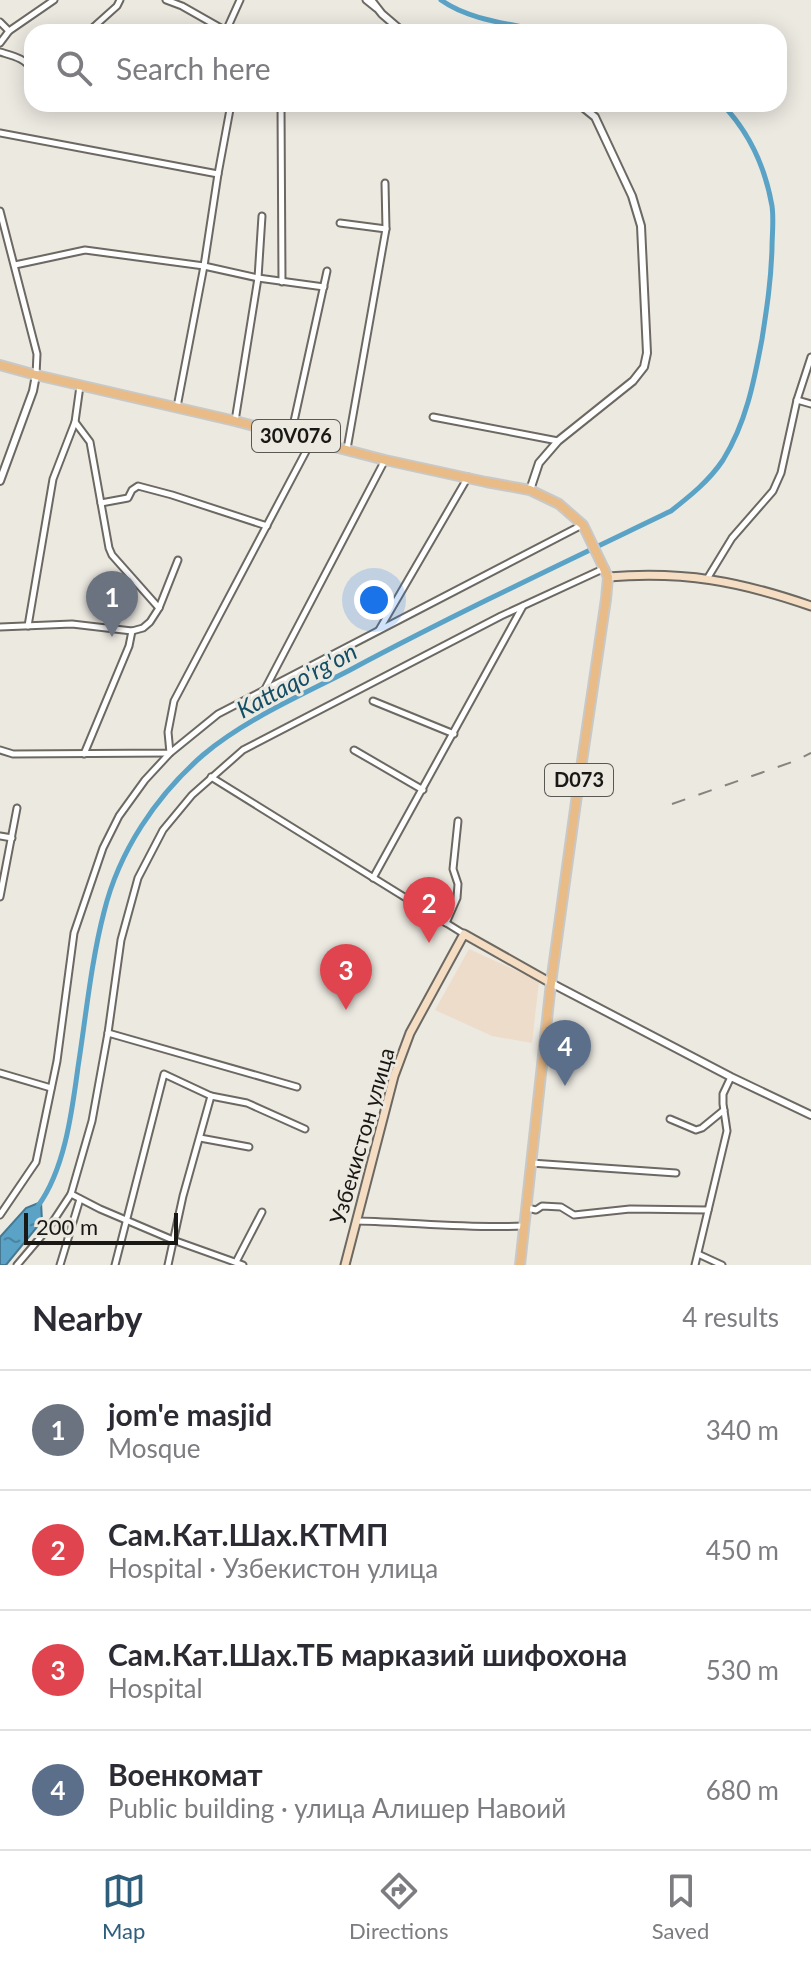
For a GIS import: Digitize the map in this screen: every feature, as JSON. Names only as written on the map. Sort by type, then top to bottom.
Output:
[{"type":"main road","name":"30V076","points":[[0,365],[385,460],[530,490],[559,504],[583,525],[606,572]]},
{"type":"main road","points":[[606,572],[707,579],[767,591],[811,606]]},
{"type":"main road","name":"D073","points":[[520,1265],[551,983],[606,599],[606,572]]},
{"type":"main road","points":[[464,934],[551,983]]},
{"type":"main road","name":"Узбекистон улица","points":[[345,1265],[399,1062],[410,1033],[464,934]]},
{"type":"street","points":[[0,43],[9,31],[54,0]]},
{"type":"street","points":[[97,24],[120,0]]},
{"type":"street","points":[[166,0],[183,3],[215,24]]},
{"type":"street","points":[[229,24],[240,0]]},
{"type":"street","points":[[368,0],[394,24]]},
{"type":"street","points":[[0,22],[9,31]]},
{"type":"street","points":[[0,52],[24,60]]},
{"type":"street","points":[[177,407],[230,112]]},
{"type":"street","points":[[281,112],[282,282]]},
{"type":"street","points":[[530,490],[539,463],[558,441],[633,381],[644,367],[647,353],[641,226],[632,196],[595,117],[589,112]]},
{"type":"street","points":[[0,133],[218,174]]},
{"type":"street","points":[[347,449],[386,229],[385,183]]},
{"type":"street","points":[[0,211],[37,354],[33,391],[0,482]]},
{"type":"street","points":[[235,421],[258,278],[262,216]]},
{"type":"street","points":[[340,223],[386,229]]},
{"type":"street","points":[[15,265],[85,250],[324,287]]},
{"type":"street","points":[[291,435],[327,271]]},
{"type":"street","points":[[707,579],[732,538],[773,491],[781,473],[797,400],[811,357]]},
{"type":"street","points":[[28,626],[53,479],[75,422],[80,385]]},
{"type":"street","points":[[797,400],[811,404]]},
{"type":"street","points":[[433,417],[558,441]]},
{"type":"street","points":[[75,422],[90,442],[112,555],[159,608]]},
{"type":"street","points":[[170,753],[168,732],[174,701],[312,440]]},
{"type":"street","points":[[265,690],[385,460]]},
{"type":"street","points":[[379,631],[468,477]]},
{"type":"street","points":[[101,503],[128,498],[138,486],[267,526]]},
{"type":"street","points":[[0,1215],[36,1162],[57,1061],[74,933],[103,848],[119,816],[145,780],[170,753],[218,714],[583,525]]},
{"type":"street","points":[[0,627],[72,624],[132,631],[143,628],[159,608],[178,560]]},
{"type":"street","points":[[17,1265],[50,1226],[71,1194],[92,1121],[121,940],[138,878],[163,830],[192,795],[243,750],[326,705],[523,605],[606,572]]},
{"type":"street","points":[[373,878],[523,605]]},
{"type":"street","points":[[84,754],[129,646],[132,631]]},
{"type":"street","points":[[373,701],[454,734]]},
{"type":"street","points":[[0,750],[13,754],[170,753]]},
{"type":"street","points":[[354,750],[423,790]]},
{"type":"street","points":[[211,777],[464,934]]},
{"type":"street","points":[[0,897],[17,808]]},
{"type":"street","points":[[446,923],[457,898],[458,884],[453,869],[458,821]]},
{"type":"street","points":[[0,836],[12,838]]},
{"type":"street","points":[[551,983],[811,1115]]},
{"type":"street","points":[[108,1033],[297,1087]]},
{"type":"street","points":[[0,1073],[51,1088]]},
{"type":"street","points":[[115,1265],[164,1074],[211,1096],[247,1103],[305,1129]]},
{"type":"street","points":[[695,1265],[727,1131],[723,1094],[731,1077]]},
{"type":"street","points":[[168,1265],[183,1196],[211,1096]]},
{"type":"street","points":[[670,1119],[696,1130],[724,1110]]},
{"type":"street","points":[[200,1138],[249,1147]]},
{"type":"street","points":[[531,1163],[676,1173]]},
{"type":"street","points":[[71,1194],[173,1240],[239,1264],[262,1212]]},
{"type":"street","points":[[60,1265],[80,1199]]},
{"type":"street","points":[[527,1208],[561,1207],[574,1215],[630,1209],[708,1210]]},
{"type":"street","points":[[357,1221],[435,1226],[524,1226]]},
{"type":"street","points":[[698,1253],[722,1265]]},
{"type":"shaded area","points":[[469,949],[539,981],[532,1043],[492,1036],[435,1010]]},
{"type":"water","points":[[41,1202],[42,1221],[6,1265],[0,1265],[0,1237],[26,1208]]},
{"type":"waterway","name":"Kattaqo'rg'on","points":[[441,0],[465,13],[508,24]]},
{"type":"waterway","name":"Kattaqo'rg'on","points":[[38,1206],[55,1175],[66,1139],[96,950],[111,889],[130,846],[170,788],[220,742],[274,709],[469,609],[671,511],[692,494],[723,460],[743,417],[756,371],[768,294],[773,222],[769,191],[760,164],[748,138],[729,112]]},
{"type":"railway","points":[[672,804],[811,753]]},
{"type":"place","name":"jom'e masjid","points":[[112,637]]},
{"type":"place","name":"Сам.Кат.Шах.КТМП","points":[[429,943]]},
{"type":"place","name":"Сам.Кат.Шах.ТБ марказий шифохона","points":[[346,1010]]},
{"type":"place","name":"Военкомат","points":[[565,1086]]}]
